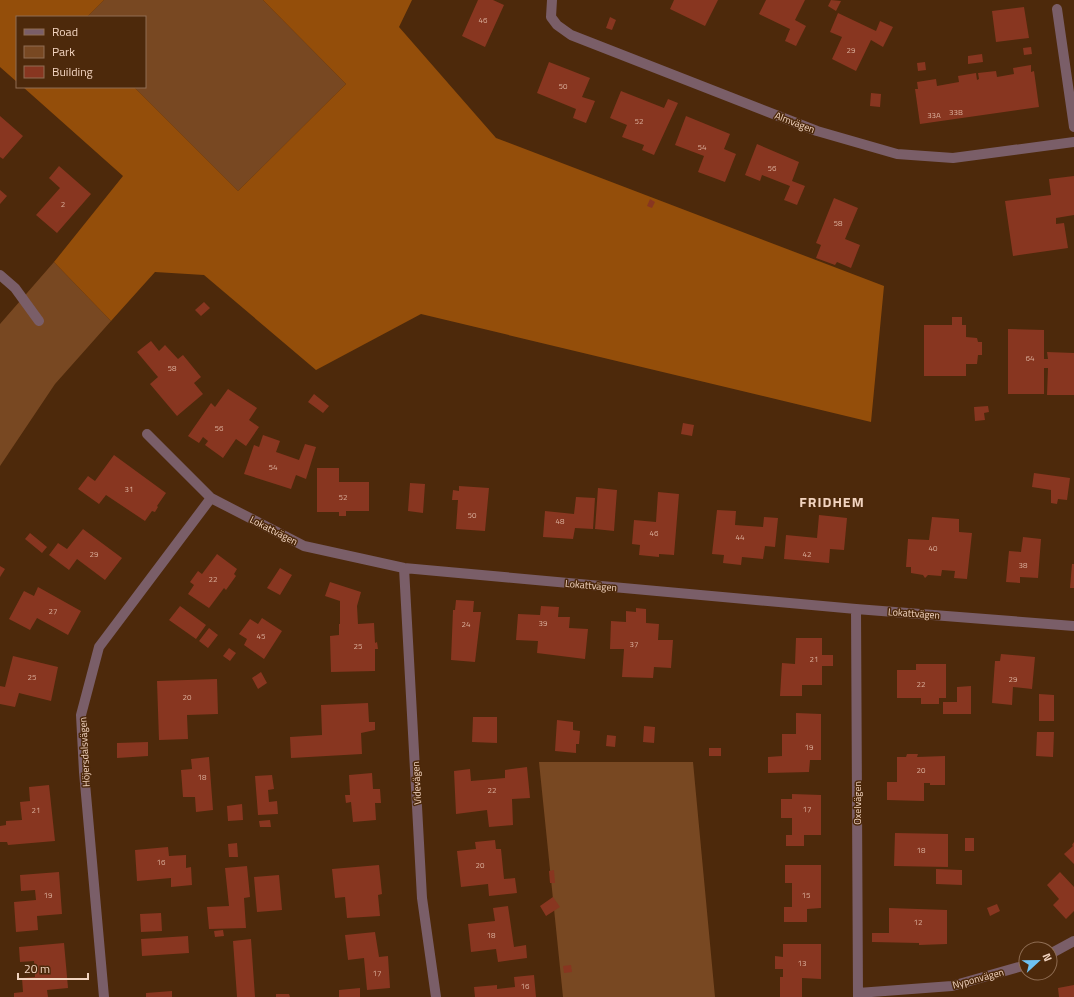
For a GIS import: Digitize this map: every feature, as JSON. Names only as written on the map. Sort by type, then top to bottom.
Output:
[{"type":"street","name":"Almvägen","points":[[552,0],[551,16],[557,25],[571,35],[817,130],[896,154],[953,158],[1074,142]]},
{"type":"street","points":[[1057,9],[1074,127]]},
{"type":"street","points":[[0,274],[15,288],[39,321]]},
{"type":"street","name":"Lokattvägen","points":[[147,434],[211,498],[304,546],[404,568],[1074,626]]},
{"type":"street","name":"Höjersdalsvägen","points":[[104,997],[84,772],[81,715],[99,647],[211,498]]},
{"type":"street","name":"Videvägen","points":[[404,568],[422,898],[436,997]]},
{"type":"street","name":"Oxelvägen","points":[[856,608],[858,995]]},
{"type":"street","points":[[1058,950],[1074,941]]},
{"type":"street","name":"Nyponvägen","points":[[858,995],[952,986],[1018,967]]},
{"type":"green space","points":[[104,0],[263,0],[346,84],[238,191],[135,88],[146,88],[146,16],[88,16]]},
{"type":"green space","points":[[54,262],[111,321],[55,384],[0,466],[0,324]]},
{"type":"green space","points":[[539,762],[693,762],[715,997],[563,997]]},
{"type":"shaded area","points":[[0,0],[104,0],[88,16],[16,16],[16,81],[0,67]]},
{"type":"shaded area","points":[[263,0],[412,0],[399,27],[496,138],[884,286],[871,422],[421,314],[316,370],[204,275],[155,272],[111,321],[54,262],[123,176],[24,88],[135,88],[238,191],[346,84]]},
{"type":"building","points":[[478,0],[493,0],[504,5],[485,47],[462,36]]},
{"type":"building","points":[[674,0],[718,0],[705,26],[670,9]]},
{"type":"building","points":[[766,0],[805,0],[795,20],[806,26],[796,46],[785,41],[790,29],[759,14]]},
{"type":"building","points":[[831,0],[841,1],[836,11],[828,6]]},
{"type":"building","points":[[1024,7],[1029,38],[996,42],[992,11]]},
{"type":"building","points":[[838,13],[876,31],[880,21],[893,27],[883,47],[871,40],[856,71],[832,59],[842,37],[830,32]]},
{"type":"building","points":[[610,17],[616,20],[612,30],[606,28]]},
{"type":"building","points":[[1031,47],[1032,54],[1024,55],[1023,48]]},
{"type":"building","points":[[982,54],[983,62],[968,64],[968,56]]},
{"type":"building","points":[[549,62],[590,78],[582,97],[595,101],[586,123],[573,118],[576,109],[537,93]]},
{"type":"building","points":[[925,62],[926,70],[918,71],[917,63]]},
{"type":"building","points":[[1031,65],[1031,72],[1034,71],[1039,107],[920,124],[915,89],[918,89],[917,82],[936,79],[937,86],[959,82],[958,76],[976,73],[977,80],[979,79],[978,73],[996,71],[997,77],[1014,74],[1013,68]]},
{"type":"building","points":[[621,91],[664,108],[668,99],[678,103],[654,155],[642,150],[644,145],[622,137],[627,125],[610,118]]},
{"type":"building","points":[[871,93],[881,94],[880,107],[870,106]]},
{"type":"building","points":[[0,116],[23,136],[3,159],[0,157]]},
{"type":"building","points":[[686,116],[730,134],[724,149],[736,154],[725,182],[698,172],[704,156],[675,145]]},
{"type":"building","points":[[757,144],[799,162],[792,181],[805,186],[797,205],[784,200],[790,186],[762,175],[760,181],[745,175]]},
{"type":"building","points":[[59,166],[91,194],[57,233],[36,215],[60,188],[49,178]]},
{"type":"building","points":[[1074,176],[1074,215],[1056,218],[1056,224],[1064,223],[1068,248],[1013,256],[1005,201],[1051,195],[1049,179]]},
{"type":"building","points":[[0,190],[7,196],[0,204]]},
{"type":"building","points":[[834,198],[858,208],[845,239],[860,245],[851,268],[837,262],[835,265],[816,258],[821,245],[816,243]]},
{"type":"building","points":[[650,199],[655,202],[652,208],[647,206]]},
{"type":"building","points":[[204,302],[210,308],[201,316],[195,310]]},
{"type":"building","points":[[952,317],[962,317],[962,325],[966,325],[966,337],[977,338],[978,342],[982,342],[982,355],[978,355],[977,364],[966,364],[966,376],[924,376],[924,325],[952,325]]},
{"type":"building","points":[[1008,329],[1044,330],[1044,359],[1048,359],[1047,352],[1074,353],[1074,395],[1047,395],[1048,368],[1044,368],[1044,394],[1008,394]]},
{"type":"building","points":[[151,341],[159,351],[165,345],[178,359],[183,355],[201,377],[194,383],[203,394],[177,416],[150,384],[158,377],[137,352]]},
{"type":"building","points":[[228,389],[257,408],[249,420],[259,427],[246,446],[236,439],[223,458],[205,445],[208,441],[203,437],[199,443],[188,436],[211,403],[215,407]]},
{"type":"building","points":[[314,394],[329,406],[323,413],[308,402]]},
{"type":"building","points":[[988,406],[989,412],[984,413],[985,420],[975,421],[974,407]]},
{"type":"building","points":[[683,423],[694,425],[692,436],[681,434]]},
{"type":"building","points":[[263,435],[280,441],[276,452],[299,460],[305,444],[316,447],[306,479],[296,475],[291,489],[244,474],[254,445],[259,447]]},
{"type":"building","points":[[114,455],[166,493],[157,506],[158,507],[155,512],[152,511],[145,521],[106,495],[99,504],[78,489],[88,476],[95,481]]},
{"type":"building","points":[[317,468],[339,468],[339,482],[369,482],[369,511],[346,511],[346,516],[339,516],[339,512],[317,512]]},
{"type":"building","points":[[1034,473],[1070,478],[1067,500],[1058,499],[1057,504],[1051,503],[1051,490],[1032,487]]},
{"type":"building","points":[[410,483],[425,484],[423,513],[408,511]]},
{"type":"building","points":[[459,486],[489,488],[485,531],[456,529],[458,500],[452,500],[453,490],[459,491]]},
{"type":"building","points":[[598,488],[617,490],[614,531],[595,529]]},
{"type":"building","points":[[658,492],[679,494],[674,555],[659,554],[659,557],[639,555],[640,545],[632,544],[634,520],[656,522]]},
{"type":"building","points":[[576,497],[595,498],[593,529],[575,528],[573,539],[543,537],[545,511],[574,514]]},
{"type":"building","points":[[717,510],[736,511],[735,525],[763,527],[764,517],[778,518],[775,547],[765,546],[763,559],[742,557],[741,565],[723,563],[724,555],[712,554]]},
{"type":"building","points":[[819,515],[847,518],[844,550],[830,549],[829,563],[784,559],[786,535],[817,538]]},
{"type":"building","points":[[932,517],[959,519],[959,532],[972,533],[967,579],[954,578],[955,571],[942,570],[941,576],[928,575],[925,578],[923,575],[911,573],[911,567],[906,567],[908,539],[929,540]]},
{"type":"building","points":[[83,529],[122,558],[105,580],[77,559],[69,570],[49,555],[58,543],[67,549]]},
{"type":"building","points":[[30,533],[47,547],[42,553],[25,539]]},
{"type":"building","points":[[1023,537],[1041,539],[1038,578],[1020,577],[1020,583],[1006,582],[1009,551],[1021,552]]},
{"type":"building","points":[[217,554],[237,569],[234,574],[236,576],[226,590],[224,588],[209,608],[188,594],[194,585],[190,582],[198,571],[202,574]]},
{"type":"building","points":[[1072,564],[1074,564],[1074,588],[1070,588]]},
{"type":"building","points":[[0,566],[5,569],[0,577]]},
{"type":"building","points":[[280,568],[292,575],[280,595],[267,588]]},
{"type":"building","points":[[330,582],[361,592],[357,606],[358,624],[374,623],[375,643],[377,642],[378,649],[375,649],[375,671],[331,672],[330,636],[339,635],[340,601],[325,596]]},
{"type":"building","points":[[38,587],[81,611],[68,635],[37,618],[30,630],[9,619],[24,591],[34,596]]},
{"type":"building","points":[[456,600],[474,601],[473,612],[481,612],[475,662],[451,660],[453,610],[455,610]]},
{"type":"building","points":[[180,606],[206,625],[196,639],[169,620]]},
{"type":"building","points":[[541,606],[559,607],[558,617],[570,617],[569,628],[588,629],[585,659],[537,653],[538,641],[516,640],[518,614],[540,615]]},
{"type":"building","points":[[636,608],[646,609],[646,623],[659,624],[658,640],[673,640],[671,668],[654,667],[653,678],[622,677],[624,649],[610,649],[611,621],[626,622],[626,611],[636,612]]},
{"type":"building","points":[[262,618],[282,631],[264,659],[244,645],[247,639],[239,634],[250,619],[258,624]]},
{"type":"building","points":[[209,628],[218,635],[208,648],[199,641]]},
{"type":"building","points":[[796,638],[822,638],[822,655],[833,655],[833,666],[822,666],[822,685],[802,685],[802,696],[780,696],[782,663],[795,664]]},
{"type":"building","points":[[229,648],[236,653],[230,661],[223,656]]},
{"type":"building","points":[[1001,654],[1035,657],[1032,689],[1013,687],[1012,705],[992,703],[995,661],[1000,661]]},
{"type":"building","points":[[13,656],[58,667],[51,701],[19,693],[15,707],[0,704],[0,686],[5,687]]},
{"type":"building","points":[[916,664],[946,664],[946,698],[939,698],[939,704],[921,704],[921,698],[897,698],[897,670],[916,670]]},
{"type":"building","points":[[261,672],[267,683],[258,689],[252,678]]},
{"type":"building","points":[[217,679],[218,714],[187,715],[188,739],[159,740],[157,681]]},
{"type":"building","points":[[971,686],[971,714],[943,714],[943,702],[957,702],[957,687]]},
{"type":"building","points":[[1039,694],[1054,695],[1054,721],[1039,721]]},
{"type":"building","points":[[368,703],[369,722],[375,722],[375,730],[361,733],[362,754],[291,758],[290,737],[322,735],[321,705]]},
{"type":"building","points":[[796,713],[821,714],[821,760],[810,760],[809,772],[768,773],[768,757],[782,756],[782,734],[796,734]]},
{"type":"building","points":[[473,717],[497,717],[497,743],[472,742]]},
{"type":"building","points":[[557,720],[573,722],[573,730],[580,731],[579,744],[576,744],[576,753],[555,751]]},
{"type":"building","points":[[644,726],[655,727],[654,743],[643,742]]},
{"type":"building","points":[[1037,732],[1054,732],[1053,757],[1036,756]]},
{"type":"building","points":[[607,735],[616,736],[615,747],[606,746]]},
{"type":"building","points":[[148,742],[148,756],[117,758],[117,743]]},
{"type":"building","points":[[709,748],[721,748],[721,756],[709,756]]},
{"type":"building","points":[[907,754],[918,754],[917,757],[945,756],[945,785],[930,785],[930,783],[924,783],[924,801],[887,800],[887,782],[897,782],[897,757],[906,757]]},
{"type":"building","points":[[209,757],[213,810],[196,812],[195,797],[183,797],[181,770],[192,769],[191,759]]},
{"type":"building","points":[[527,767],[530,798],[512,799],[513,825],[489,827],[487,810],[456,814],[454,771],[470,769],[471,781],[505,778],[505,770]]},
{"type":"building","points":[[372,773],[373,789],[380,789],[381,803],[375,803],[376,820],[353,822],[351,802],[346,803],[345,795],[350,795],[349,775]]},
{"type":"building","points":[[272,775],[274,789],[268,790],[269,802],[277,801],[278,814],[258,815],[255,776]]},
{"type":"building","points":[[49,785],[55,841],[8,845],[7,842],[0,842],[0,826],[6,825],[6,821],[22,820],[20,802],[30,801],[29,787]]},
{"type":"building","points":[[792,794],[821,795],[821,835],[804,835],[804,846],[786,846],[786,835],[792,835],[792,818],[781,818],[781,799],[792,799]]},
{"type":"building","points":[[242,804],[243,820],[228,821],[227,806]]},
{"type":"building","points":[[270,820],[271,827],[260,827],[259,821]]},
{"type":"building","points":[[895,833],[948,834],[948,867],[894,866]]},
{"type":"building","points":[[965,838],[974,838],[974,851],[965,851]]},
{"type":"building","points":[[495,840],[496,849],[501,849],[504,879],[515,878],[517,893],[489,896],[488,884],[461,887],[457,851],[476,849],[475,842]]},
{"type":"building","points":[[1074,842],[1074,864],[1064,854],[1073,846],[1072,845]]},
{"type":"building","points":[[237,843],[238,857],[229,857],[228,844]]},
{"type":"building","points":[[168,847],[169,856],[186,855],[186,868],[191,867],[192,885],[171,887],[171,878],[137,881],[135,850]]},
{"type":"building","points":[[379,865],[382,894],[378,895],[380,916],[347,918],[345,897],[335,898],[332,869]]},
{"type":"building","points":[[785,865],[821,865],[821,908],[807,909],[807,922],[784,922],[784,907],[792,907],[792,883],[785,883]]},
{"type":"building","points":[[247,866],[250,897],[244,898],[246,928],[209,929],[207,907],[229,906],[225,868]]},
{"type":"building","points":[[936,869],[962,870],[962,885],[936,884]]},
{"type":"building","points":[[554,870],[555,883],[550,883],[549,871]]},
{"type":"building","points":[[59,872],[62,914],[37,916],[38,930],[16,932],[14,902],[36,900],[35,890],[21,891],[20,875]]},
{"type":"building","points":[[1060,872],[1074,887],[1074,911],[1066,919],[1053,905],[1059,899],[1047,885]]},
{"type":"building","points":[[279,875],[282,910],[257,912],[254,877]]},
{"type":"building","points":[[553,897],[560,907],[546,916],[540,906]]},
{"type":"building","points":[[997,904],[1000,911],[990,916],[987,908]]},
{"type":"building","points":[[508,906],[514,947],[526,945],[527,958],[498,962],[496,949],[471,952],[468,924],[495,921],[493,908]]},
{"type":"building","points":[[889,908],[947,910],[947,944],[919,945],[919,943],[872,942],[872,933],[889,933]]},
{"type":"building","points":[[161,913],[162,931],[141,932],[140,914]]},
{"type":"building","points":[[223,930],[224,936],[215,937],[214,931]]},
{"type":"building","points":[[375,932],[379,957],[388,956],[390,988],[367,990],[364,958],[348,960],[345,935]]},
{"type":"building","points":[[188,936],[189,953],[142,956],[141,939]]},
{"type":"building","points":[[251,939],[255,997],[237,997],[233,941]]},
{"type":"building","points":[[64,943],[68,988],[47,990],[48,997],[14,997],[14,993],[23,992],[22,978],[35,977],[34,961],[20,962],[19,947]]},
{"type":"building","points":[[783,944],[821,944],[821,979],[802,978],[802,997],[780,997],[780,977],[783,977],[783,969],[775,969],[775,956],[783,957]]},
{"type":"building","points":[[571,965],[572,972],[564,973],[563,966]]},
{"type":"building","points":[[534,975],[536,997],[475,997],[474,987],[497,985],[497,989],[515,987],[514,977]]},
{"type":"building","points":[[1074,985],[1074,997],[1059,997],[1058,988]]},
{"type":"building","points":[[360,988],[360,997],[339,997],[339,990]]},
{"type":"building","points":[[172,991],[172,997],[146,997],[146,993]]},
{"type":"building","points":[[276,994],[289,994],[290,997],[276,997]]},
{"type":"district","name":"FRIDHEM","points":[[832,502]]}]
